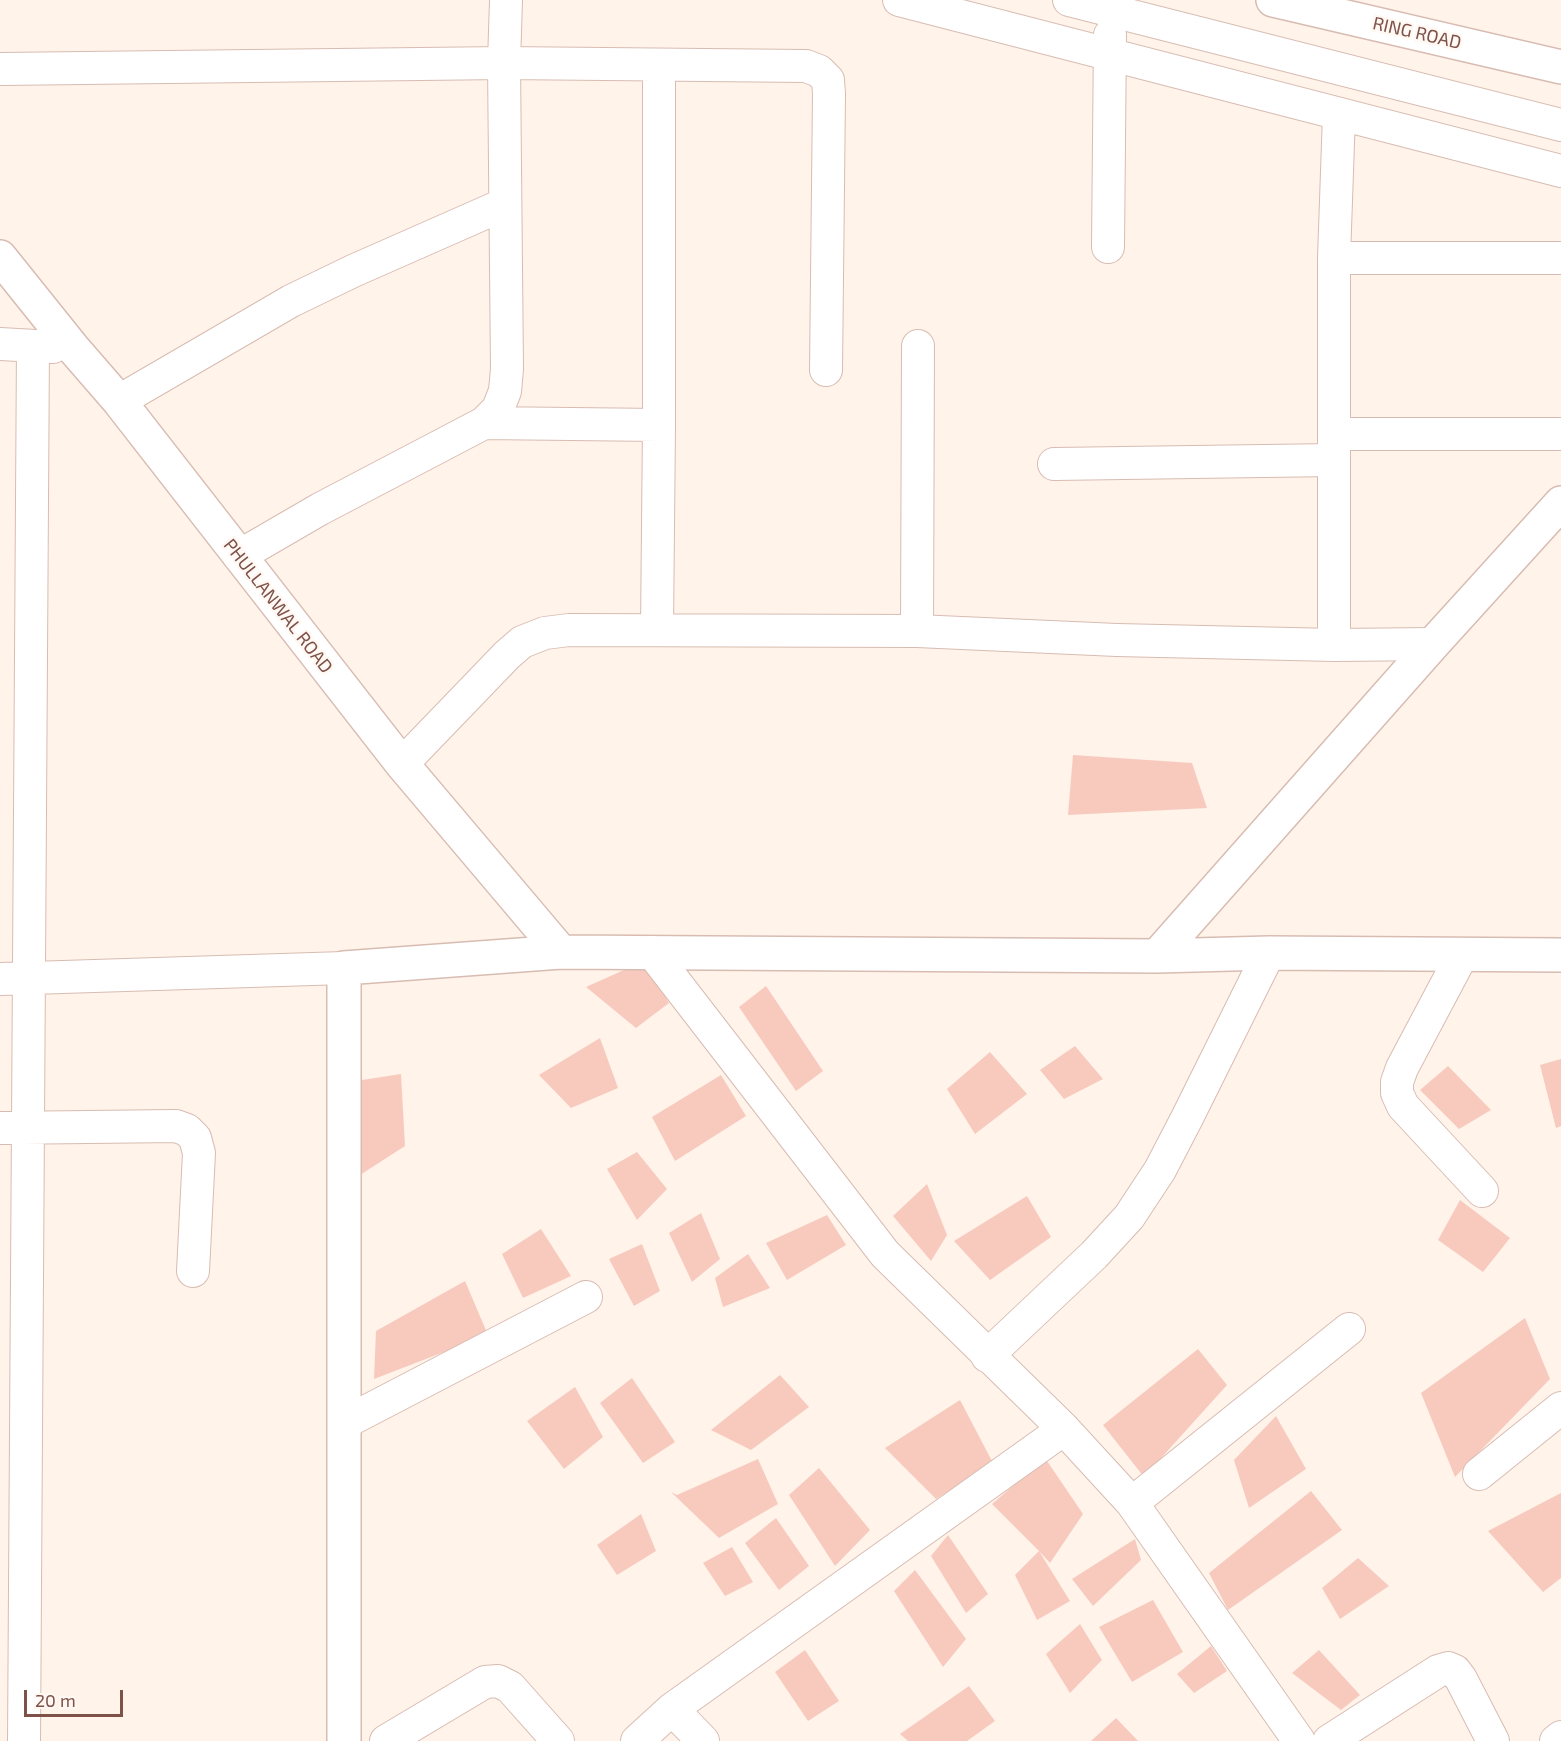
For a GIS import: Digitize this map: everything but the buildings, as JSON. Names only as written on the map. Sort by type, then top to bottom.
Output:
[{"type":"street","points":[[239,556],[320,509],[484,423],[498,409],[505,391],[504,63],[506,0]]},
{"type":"street","points":[[899,0],[1561,171]]},
{"type":"street","points":[[1069,0],[1561,125]]},
{"type":"street","name":"RING ROAD","points":[[1273,0],[1561,67]]},
{"type":"street","points":[[1108,247],[1110,10]]},
{"type":"street","points":[[0,69],[504,63],[806,66],[819,71],[828,80],[826,370]]},
{"type":"street","points":[[657,629],[659,64]]},
{"type":"street","points":[[1334,645],[1334,258],[1339,114]]},
{"type":"street","points":[[119,401],[291,301],[505,204]]},
{"type":"street","name":"PHULLANWAL ROAD","points":[[0,257],[119,401],[402,764],[561,952]]},
{"type":"street","points":[[1334,258],[1561,258]]},
{"type":"street","points":[[0,344],[74,348]]},
{"type":"street","points":[[16,1725],[12,1573],[15,979],[33,346]]},
{"type":"street","points":[[917,631],[918,346]]},
{"type":"street","points":[[484,423],[659,425]]},
{"type":"street","points":[[1053,464],[1561,434]]},
{"type":"street","points":[[1157,956],[1561,503]]},
{"type":"street","points":[[402,764],[522,642],[545,633],[569,630],[917,631],[1334,645],[1433,644]]},
{"type":"street","points":[[15,979],[344,968],[561,952],[1157,956],[1561,955]]},
{"type":"street","points":[[652,952],[885,1254],[1064,1429],[1132,1503],[1299,1741]]},
{"type":"street","points":[[987,1356],[1094,1255],[1129,1217],[1160,1170],[1269,954]]},
{"type":"street","points":[[1462,955],[1402,1068],[1397,1082],[1397,1093],[1403,1106],[1482,1191]]},
{"type":"street","points":[[344,968],[344,1741]]},
{"type":"street","points":[[14,1129],[176,1126],[187,1130],[195,1138],[199,1153],[193,1271]]},
{"type":"street","points":[[344,1422],[586,1297]]},
{"type":"street","points":[[1132,1503],[1349,1329]]},
{"type":"street","points":[[1479,1474],[1561,1408]]},
{"type":"street","points":[[637,1741],[672,1709],[1064,1429]]},
{"type":"street","points":[[1329,1741],[1438,1671],[1448,1668],[1455,1671],[1461,1678],[1493,1741]]},
{"type":"street","points":[[386,1741],[485,1682],[498,1681],[510,1687],[558,1741]]},
{"type":"street","points":[[672,1709],[703,1741]]},
{"type":"street","points":[[1556,1741],[1561,1737]]}]
